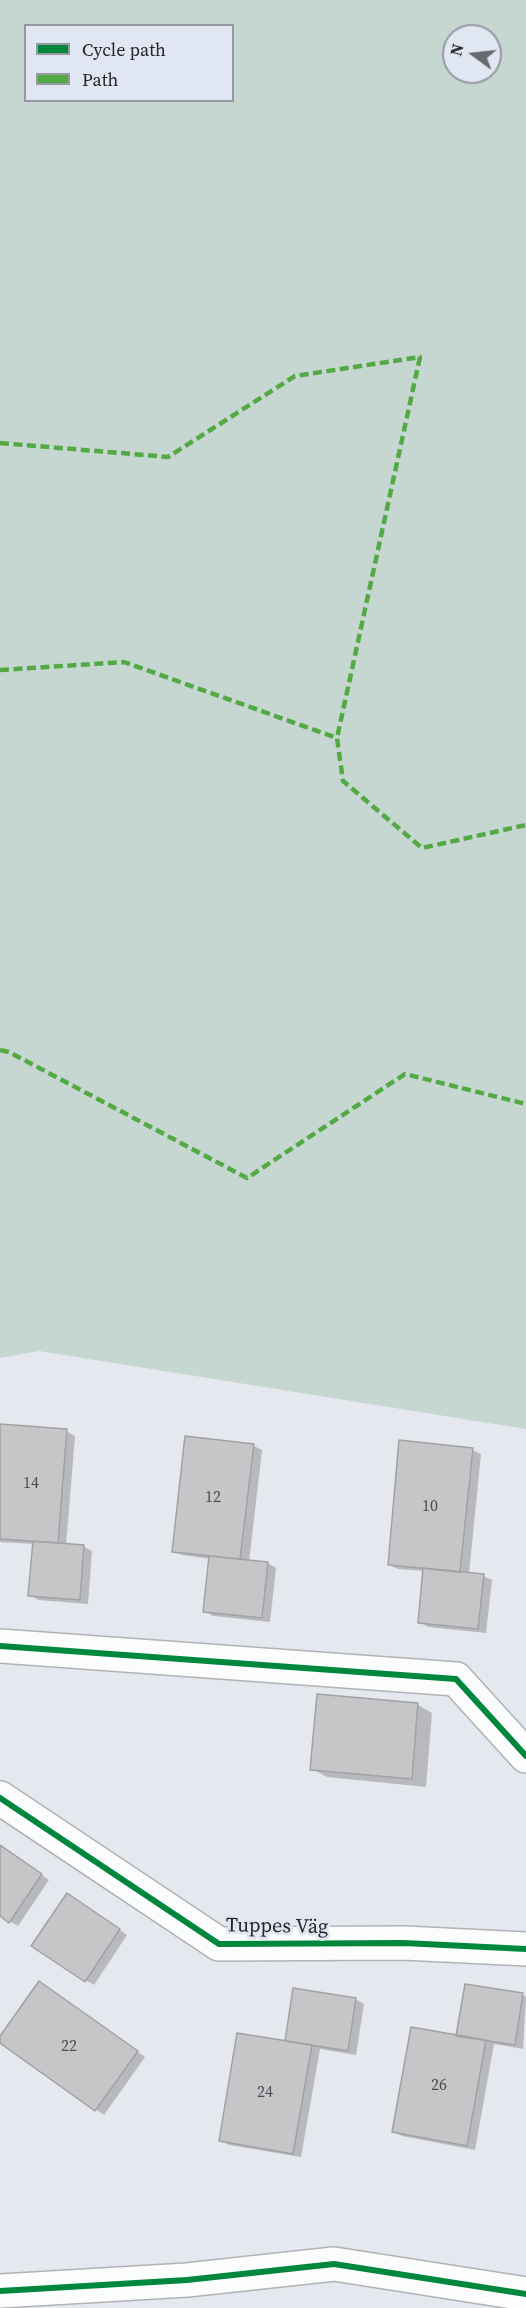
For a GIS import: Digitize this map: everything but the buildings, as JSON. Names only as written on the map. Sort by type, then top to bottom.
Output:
[{"type":"street","points":[[0,1646],[456,1679],[526,1756]]},
{"type":"street","name":"Tuppes Väg","points":[[0,1798],[219,1944],[404,1943],[526,1949]]},
{"type":"street","points":[[0,2291],[182,2294],[334,2264],[526,2294]]},
{"type":"shaded area","points":[[0,0],[526,0],[526,1429],[39,1351],[0,1358]]},
{"type":"marked path","points":[[0,443],[168,457],[295,376],[420,357],[337,738]]},
{"type":"marked path","points":[[0,670],[124,662],[337,738],[343,781],[422,848],[526,825]]},
{"type":"marked path","points":[[0,1050],[9,1052],[247,1178],[405,1074],[526,1104]]},
{"type":"cycle path","points":[[0,1646],[456,1679],[526,1756]]},
{"type":"cycle path","points":[[0,1798],[219,1944],[404,1943],[526,1949]]},
{"type":"cycle path","points":[[0,2291],[187,2280],[334,2264],[526,2294]]}]
